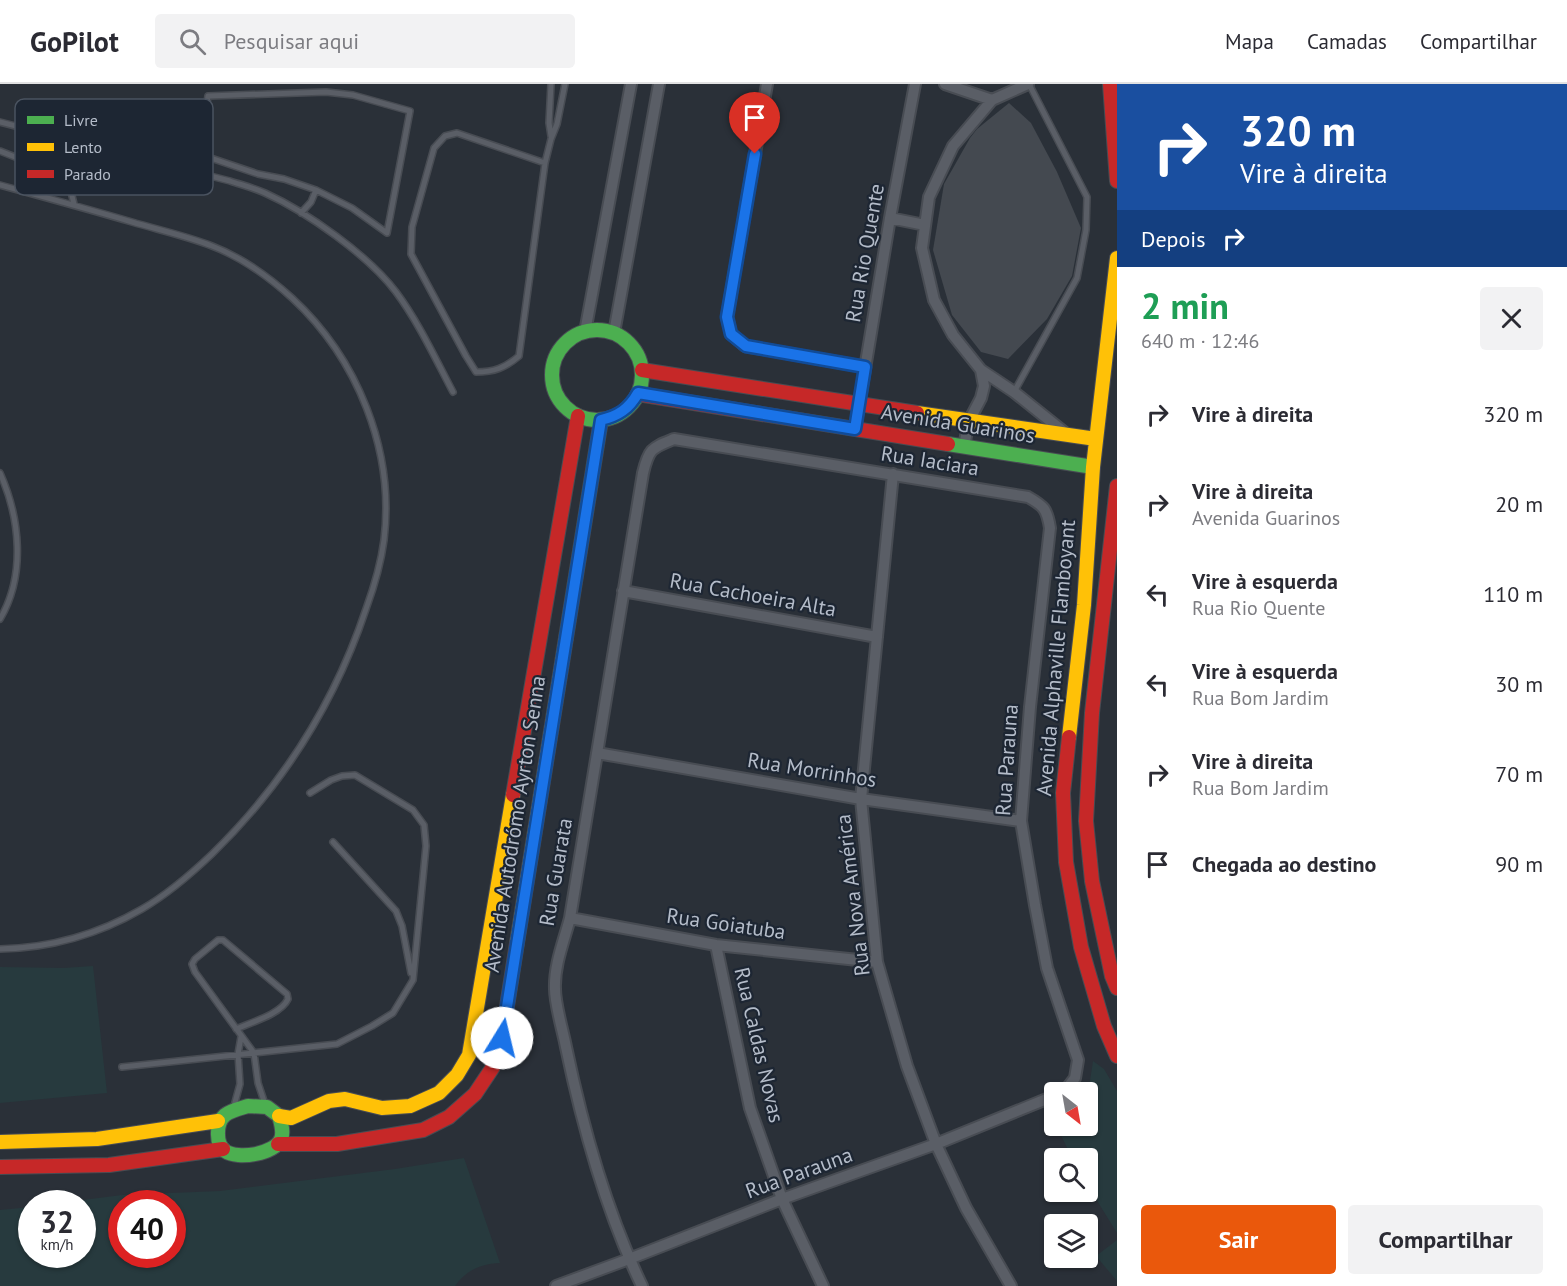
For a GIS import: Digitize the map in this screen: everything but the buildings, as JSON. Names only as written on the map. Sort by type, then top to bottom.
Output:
[{"type":"street","points":[[585,332],[631,84]]},
{"type":"street","points":[[614,333],[659,84]]},
{"type":"street","points":[[767,84],[727,317],[731,334],[746,346],[865,367]]},
{"type":"street","name":"Rua Rio Quente","points":[[855,429],[915,84]]},
{"type":"street","points":[[945,84],[992,100]]},
{"type":"street","points":[[1028,84],[992,100],[953,146],[929,197],[922,248],[934,300],[953,335],[981,370],[1014,392],[1067,434]]},
{"type":"street","points":[[1110,84],[1117,181]]},
{"type":"street","points":[[890,218],[925,225]]},
{"type":"street","name":"Avenida Alphaville Flamboyant","points":[[1117,258],[1093,467],[1084,605],[1063,793],[1066,862],[1081,947],[1104,1026],[1117,1056]]},
{"type":"street","points":[[600,330],[614,333],[633,348],[639,358],[642,382],[638,393],[632,404],[613,417],[601,420],[578,416],[565,407],[557,394],[553,379],[554,364],[560,350],[571,339],[585,332],[600,330]]},
{"type":"street","name":"Avenida Guarinos","points":[[642,370],[1096,439]]},
{"type":"street","points":[[964,446],[969,421],[981,398],[984,386],[981,370]]},
{"type":"street","name":"Avenida Guarinos","points":[[638,393],[1093,467]]},
{"type":"street","name":"Avenida Autodrómo Ayrton Senna","points":[[0,1142],[97,1139],[218,1121],[231,1111],[248,1106],[291,1118],[329,1101],[345,1099],[382,1108],[410,1106],[439,1093],[457,1075],[469,1055],[578,416]]},
{"type":"street","name":"Avenida Autodrómo Ayrton Senna","points":[[0,1167],[109,1165],[223,1149],[228,1153],[236,1154],[257,1153],[271,1150],[278,1144],[337,1143],[423,1130],[449,1117],[475,1094],[493,1067],[502,1038],[601,420]]},
{"type":"street","name":"Rua Iaciara","points":[[647,455],[656,446],[674,439],[1028,497],[1042,505],[1048,516],[1050,528]]},
{"type":"street","name":"Rua Guarata","points":[[642,1286],[629,1259],[606,1196],[575,1090],[554,990],[557,968],[570,918],[642,473],[647,455]]},
{"type":"street","name":"Rua Nova América","points":[[893,474],[861,799],[877,962],[907,1066],[936,1144],[966,1208],[1011,1286]]},
{"type":"street","name":"Avenida Alphaville Flamboyant","points":[[1117,486],[1092,713],[1086,821],[1092,880],[1112,976],[1117,988]]},
{"type":"street","name":"Rua Parauna","points":[[1050,528],[1030,707],[1021,821],[1047,968],[1078,1060],[1075,1078],[1072,1082]]},
{"type":"street","name":"Rua Cachoeira Alta","points":[[623,591],[877,637]]},
{"type":"street","points":[[1084,605],[1104,607]]},
{"type":"street","name":"Rua Morrinhos","points":[[597,753],[861,799],[1021,821]]},
{"type":"street","name":"Rua Goiatuba","points":[[570,918],[716,945],[877,962]]},
{"type":"street","name":"Rua Caldas Novas","points":[[716,945],[750,1108],[782,1199],[823,1286]]},
{"type":"street","name":"Rua Parauna","points":[[556,1286],[782,1199],[936,1144],[1044,1100]]},
{"type":"street","points":[[273,1112],[282,1131],[282,1138],[278,1144]]},
{"type":"street","points":[[218,1121],[219,1141],[223,1149]]},
{"type":"lane","points":[[551,84],[549,123],[551,139]]},
{"type":"lane","points":[[545,163],[457,134],[445,136],[434,148],[412,226],[411,254],[476,372],[489,372],[508,365],[519,356],[545,163],[565,84]]},
{"type":"lane","points":[[1014,392],[1077,278],[1086,230],[1087,197],[1028,84]]},
{"type":"lane","points":[[208,99],[208,96],[326,92],[353,95],[410,111],[387,233],[352,208],[316,190],[213,159]]},
{"type":"lane","points":[[0,122],[15,126]]},
{"type":"lane","points":[[0,150],[15,156]]},
{"type":"lane","points":[[213,177],[263,192],[301,213],[349,246],[373,266],[395,291],[423,334],[453,392]]},
{"type":"lane","points":[[0,185],[15,189]]},
{"type":"lane","points":[[301,213],[311,202],[316,190]]},
{"type":"lane","points":[[0,949],[31,947],[70,939],[109,926],[145,908],[178,884],[233,833],[269,792],[288,766],[322,711],[346,664],[370,599],[384,541],[386,519],[384,475],[368,411],[337,349],[308,313],[273,281],[212,246],[39,195]]},
{"type":"lane","points":[[72,195],[74,204]]},
{"type":"lane","points":[[0,473],[14,518],[18,552],[15,583],[0,619]]},
{"type":"lane","points":[[122,1067],[337,1044],[393,1013],[412,980],[426,846],[424,825],[413,810],[355,776],[342,776],[331,780],[310,793]]},
{"type":"lane","points":[[333,842],[396,911],[402,926],[412,980]]},
{"type":"lane","points":[[237,1029],[277,1011],[285,1005],[288,999],[287,994],[232,947],[223,940],[218,940],[192,964],[195,972],[254,1053],[263,1102],[273,1112]]},
{"type":"lane","points":[[231,1111],[240,1084],[238,1054],[241,1037]]},
{"type":"green space","points":[[93,966],[107,1093],[0,1103],[0,967]]},
{"type":"green space","points":[[1093,1061],[1104,1069],[1117,1091],[1117,1233],[1098,1202],[1098,1148],[1067,1148],[1061,1136],[1098,1136],[1098,1082],[1090,1081]]},
{"type":"green space","points":[[464,1158],[500,1263],[474,1269],[455,1286],[0,1286],[0,1210],[18,1208],[18,1268],[96,1268],[96,1198],[108,1197],[108,1268],[186,1268],[186,1192],[220,1191]]},
{"type":"green space","points":[[1117,1240],[1117,1281],[1098,1258],[1098,1254]]},
{"type":"traffic: fast","points":[[597,330],[622,338],[634,350],[642,375],[634,400],[622,412],[597,420],[572,412],[560,400],[552,375],[560,350],[572,338],[597,330]]},
{"type":"traffic: fast","points":[[566,638],[601,420]]},
{"type":"traffic: fast","points":[[948,444],[1093,467]]},
{"type":"traffic: fast","points":[[248,1106],[267,1107],[279,1116],[281,1139],[264,1152],[247,1155],[231,1154],[225,1151],[220,1144],[218,1135],[220,1122],[226,1114],[248,1106]]},
{"type":"traffic: slow","points":[[1069,737],[1084,605],[1093,467],[1117,258]]},
{"type":"traffic: slow","points":[[917,413],[1096,439]]},
{"type":"traffic: slow","points":[[517,943],[566,638]]},
{"type":"traffic: slow","points":[[279,1116],[291,1118],[329,1101],[345,1099],[382,1108],[410,1106],[439,1093],[457,1075],[469,1055],[513,795]]},
{"type":"traffic: slow","points":[[0,1142],[97,1139],[218,1121]]},
{"type":"traffic: jam","points":[[1110,84],[1117,181]]},
{"type":"traffic: jam","points":[[642,370],[917,413]]},
{"type":"traffic: jam","points":[[638,394],[948,444]]},
{"type":"traffic: jam","points":[[513,795],[578,416]]},
{"type":"traffic: jam","points":[[1117,486],[1092,713],[1086,821],[1092,881],[1112,976],[1117,988]]},
{"type":"traffic: jam","points":[[1069,737],[1063,793],[1066,862],[1081,947],[1104,1026],[1117,1056]]},
{"type":"traffic: jam","points":[[278,1144],[337,1144],[423,1130],[449,1117],[475,1094],[493,1067],[502,1038],[517,943]]},
{"type":"traffic: jam","points":[[0,1167],[109,1165],[223,1149]]},
{"type":"route","points":[[502,1038],[601,420],[623,412],[632,404],[638,393],[855,429],[865,367],[746,346],[731,334],[727,317],[755,154]]}]
